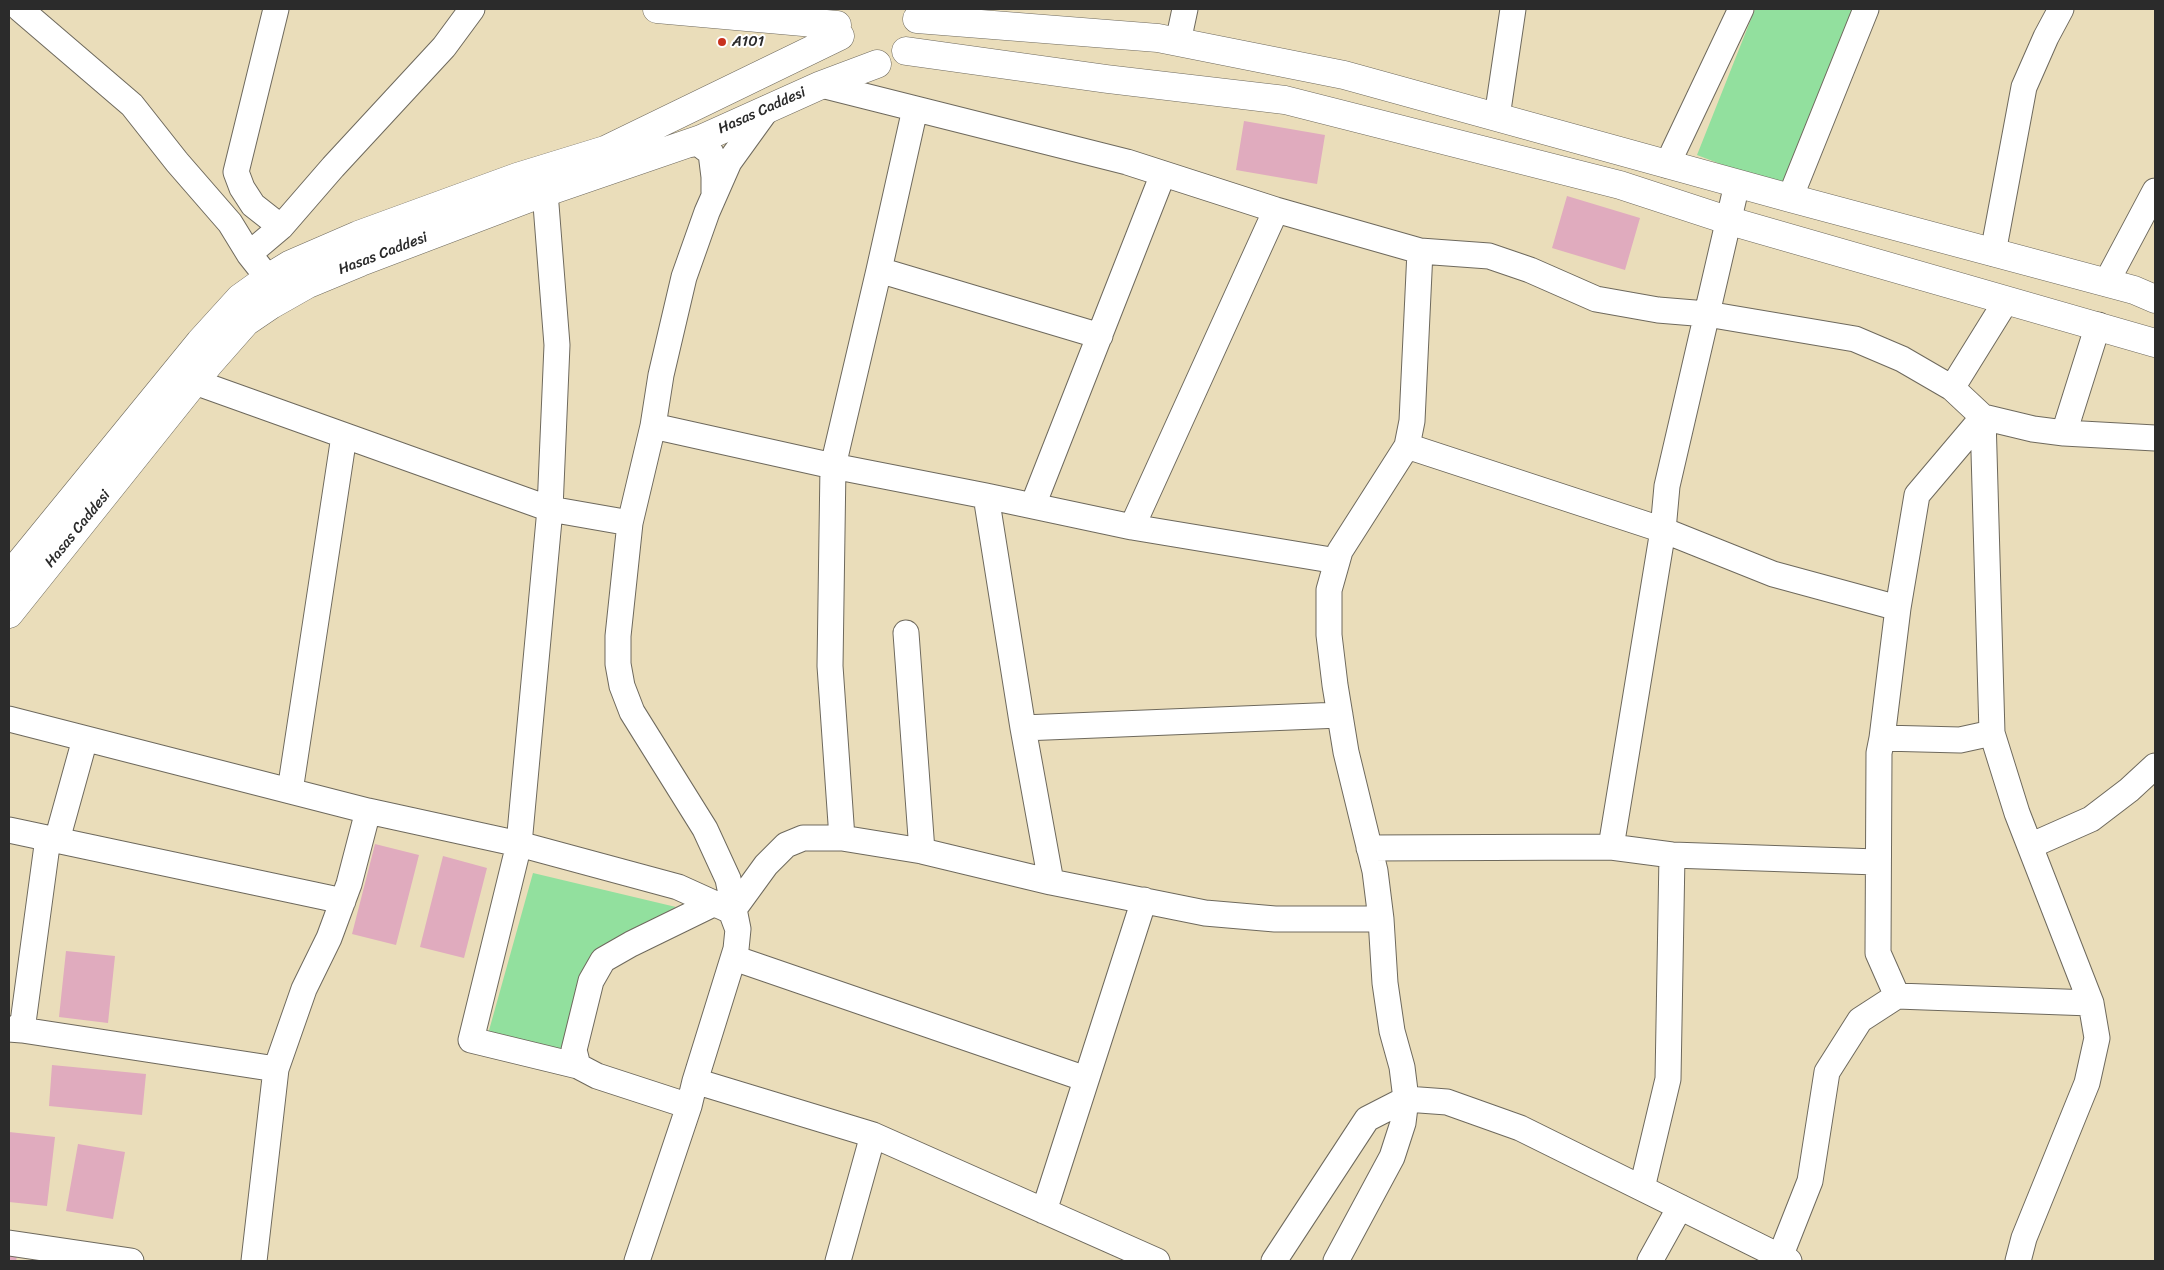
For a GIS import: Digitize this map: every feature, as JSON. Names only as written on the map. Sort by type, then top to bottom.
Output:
[{"type":"main road","points":[[657,9],[839,23],[847,50],[860,60],[877,64]]},
{"type":"main road","points":[[906,52],[912,45],[917,31],[916,14],[1158,38],[1344,75],[1667,165],[2134,290],[2155,299]]},
{"type":"main road","name":"Hasas Caddesi","points":[[9,576],[200,342],[240,298],[268,278],[291,264],[358,235],[517,178],[605,150],[839,23]]},
{"type":"main road","points":[[906,52],[1107,79],[1285,100],[1620,185],[1730,221],[2006,301],[2098,325],[2155,343]]},
{"type":"main road","name":"Hasas Caddesi","points":[[9,614],[195,382],[246,322],[271,305],[308,284],[546,192],[685,144],[821,85],[896,59],[906,52]]},
{"type":"street","points":[[20,9],[132,105],[176,162],[230,223],[249,254],[268,278]]},
{"type":"street","points":[[276,9],[236,172],[242,188],[253,206],[281,228]]},
{"type":"street","points":[[249,254],[281,228],[333,167],[444,47],[472,9]]},
{"type":"street","points":[[1178,42],[1185,9]]},
{"type":"street","points":[[1496,117],[1512,9]]},
{"type":"street","points":[[1667,165],[1741,9]]},
{"type":"street","points":[[1790,198],[1866,9]]},
{"type":"street","points":[[1993,253],[2024,87],[2046,37],[2061,9]]},
{"type":"street","points":[[821,85],[1126,162],[1276,210],[1420,251],[1489,256],[1530,270],[1596,299],[1658,310],[1707,314],[1855,339],[1902,359],[1952,388],[1983,417],[2064,433],[2155,438]]},
{"type":"street","points":[[637,1261],[689,1106],[695,1081],[734,958],[729,914],[728,879],[705,830],[632,712],[622,686],[618,664],[618,636],[630,523],[653,426],[661,375],[684,277],[714,197],[730,162],[768,108]]},
{"type":"street","points":[[842,838],[830,666],[833,466],[915,108]]},
{"type":"street","points":[[685,144],[699,144],[711,153],[714,197]]},
{"type":"street","points":[[1033,505],[1164,174]]},
{"type":"street","points":[[1611,848],[1663,530],[1667,486],[1730,221],[1737,184]]},
{"type":"street","points":[[2106,283],[2155,191]]},
{"type":"street","points":[[546,192],[557,345],[550,509],[519,844],[471,1040],[578,1066],[597,1076],[689,1106]]},
{"type":"street","points":[[1132,527],[1276,210]]},
{"type":"street","points":[[1336,1261],[1392,1157],[1403,1124],[1406,1099],[1402,1067],[1392,1031],[1375,871],[1346,752],[1340,715],[1330,635],[1329,590],[1340,551],[1407,446],[1412,421],[1420,251]]},
{"type":"street","points":[[879,270],[1100,336]]},
{"type":"street","points":[[1952,388],[2006,301]]},
{"type":"street","points":[[2064,433],[2098,325]]},
{"type":"street","points":[[195,382],[550,509],[630,523]]},
{"type":"street","points":[[1897,996],[1878,953],[1877,862],[1879,752],[1898,608],[1918,495],[1983,417]]},
{"type":"street","points":[[1983,417],[1992,734],[2030,846],[2092,1003],[2097,1038],[2087,1083],[2024,1238],[2018,1261]]},
{"type":"street","points":[[653,426],[833,466],[1033,505],[1132,527],[1337,561]]},
{"type":"street","points":[[290,791],[344,436]]},
{"type":"street","points":[[1407,446],[1663,530],[1773,574],[1898,608]]},
{"type":"street","points":[[986,496],[1023,728],[1051,882]]},
{"type":"street","points":[[906,633],[922,851]]},
{"type":"street","points":[[1023,728],[1340,715]]},
{"type":"street","points":[[9,719],[368,811],[519,844],[678,888],[729,914]]},
{"type":"street","points":[[1882,738],[1960,740],[1992,734]]},
{"type":"street","points":[[85,739],[53,839],[15,1030],[276,1069]]},
{"type":"street","points":[[2030,846],[2091,819],[2129,790],[2155,766]]},
{"type":"street","points":[[254,1261],[276,1069],[304,990],[329,938],[343,902],[368,811]]},
{"type":"street","points":[[9,830],[343,902]]},
{"type":"street","points":[[578,1066],[574,1050],[576,1041],[591,981],[603,960],[631,944],[729,914],[766,865],[786,845],[803,838],[842,838],[922,851],[1051,882],[1205,913],[1274,920],[1381,919]]},
{"type":"street","points":[[1369,848],[1611,848],[1672,856],[1877,862]]},
{"type":"street","points":[[1642,1188],[1668,1079],[1672,856]]},
{"type":"street","points":[[1044,1211],[1144,900]]},
{"type":"street","points":[[734,958],[1086,1078]]},
{"type":"street","points":[[1274,1261],[1367,1119],[1406,1099],[1447,1102],[1520,1128],[1785,1259],[1810,1181],[1827,1072],[1860,1020],[1897,996],[2092,1003]]},
{"type":"street","points":[[695,1081],[873,1135],[1158,1261]]},
{"type":"street","points":[[838,1261],[873,1135]]},
{"type":"street","points":[[1650,1261],[1680,1207]]},
{"type":"street","points":[[9,1243],[131,1261]]},
{"type":"green space","points":[[1755,9],[1856,9],[1785,189],[1697,155]]},
{"type":"green space","points":[[533,873],[676,907],[605,944],[593,956],[561,1050],[488,1034]]},
{"type":"building","points":[[1244,121],[1325,135],[1317,184],[1236,170]]},
{"type":"building","points":[[1567,196],[1640,218],[1625,270],[1552,248]]},
{"type":"building","points":[[375,844],[419,855],[396,945],[352,934]]},
{"type":"building","points":[[443,856],[487,868],[464,958],[420,947]]},
{"type":"building","points":[[66,951],[115,956],[108,1023],[59,1017]]},
{"type":"building","points":[[52,1065],[146,1074],[142,1115],[49,1106]]},
{"type":"building","points":[[9,1132],[55,1137],[47,1206],[9,1202]]},
{"type":"building","points":[[78,1144],[125,1152],[113,1219],[66,1211]]},
{"type":"building","points":[[9,1246],[19,1247],[16,1261],[9,1261]]},
{"type":"place","name":"A101","points":[[722,42]]}]
